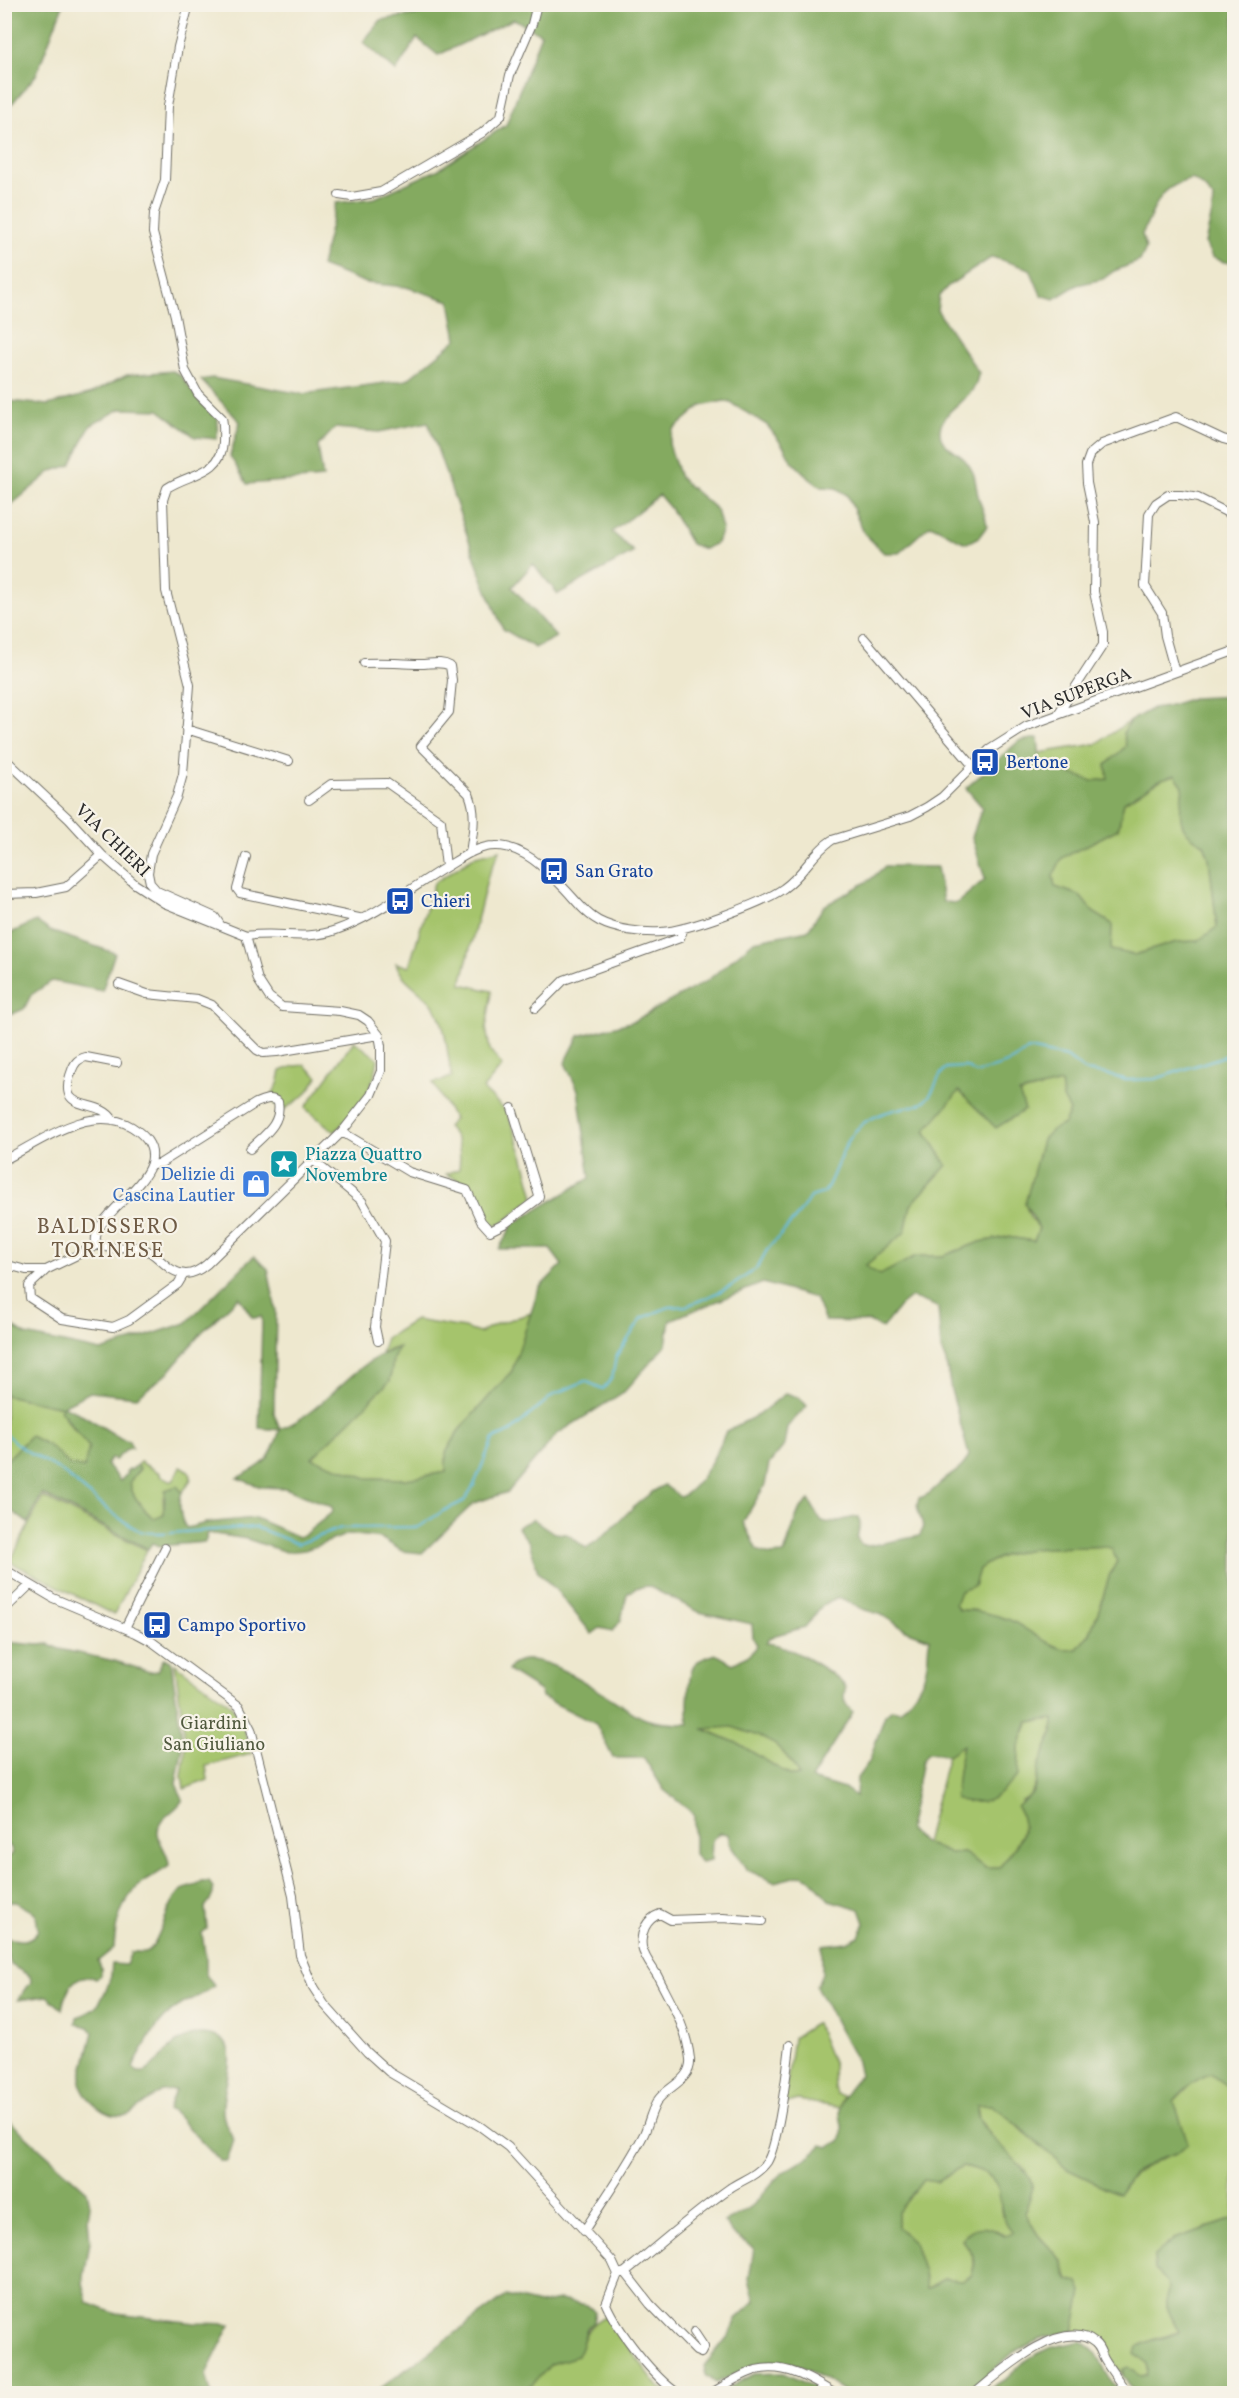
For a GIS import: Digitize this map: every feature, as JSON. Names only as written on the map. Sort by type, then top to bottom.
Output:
[{"type":"street","points":[[189,4],[178,46],[168,106],[165,180],[152,224],[175,316],[185,370],[194,388],[218,413],[224,424],[220,460],[209,468],[167,488],[163,500],[166,591],[190,685],[183,774],[177,796],[151,854],[148,873],[150,883],[157,891],[215,917],[221,926]]},
{"type":"street","points":[[339,195],[352,197],[381,192],[482,133],[495,123],[501,116],[510,75],[532,24],[537,4]]},
{"type":"street","points":[[1058,714],[1103,645],[1103,632],[1094,592],[1095,522],[1087,483],[1086,465],[1090,454],[1102,444],[1176,417],[1234,442]]},
{"type":"street","points":[[1174,672],[1162,613],[1145,586],[1149,514],[1156,503],[1168,495],[1181,495],[1198,498],[1234,516]]},
{"type":"street","points":[[864,638],[973,766]]},
{"type":"street","name":"VIA SUPERGA","points":[[246,936],[262,934],[309,937],[336,930],[470,853],[494,846],[506,847],[524,854],[552,876],[599,922],[646,932],[684,928],[762,901],[786,887],[823,846],[841,837],[910,816],[927,807],[942,797],[989,750],[1027,726],[1234,651]]},
{"type":"street","points":[[364,663],[442,663],[450,666],[452,680],[449,712],[421,746],[466,788],[469,794],[472,801],[474,826],[470,853]]},
{"type":"street","points":[[186,729],[289,761]]},
{"type":"street","name":"VIA CHIERI","points":[[4,758],[69,819],[102,855],[154,898],[246,936]]},
{"type":"street","points":[[309,800],[331,784],[387,783],[441,821],[446,867]]},
{"type":"street","points":[[4,894],[36,893],[66,887],[102,855]]},
{"type":"street","points":[[247,863],[237,889],[240,893],[359,918]]},
{"type":"street","points":[[536,1008],[564,980],[680,938],[684,928]]},
{"type":"street","points":[[184,1274],[178,1284],[129,1320],[113,1327],[62,1318],[30,1298],[29,1286],[46,1270],[98,1245],[115,1248],[142,1248],[171,1268],[184,1274],[194,1273],[207,1264],[263,1208],[315,1161],[342,1132],[371,1095],[380,1078],[381,1046],[378,1035],[368,1022],[359,1015],[340,1011],[294,1009],[275,1002],[258,980],[246,936]]},
{"type":"street","points":[[119,984],[147,994],[197,999],[212,1005],[256,1050],[263,1053],[378,1035]]},
{"type":"street","points":[[113,1120],[105,1111],[79,1104],[72,1099],[68,1092],[68,1083],[73,1068],[80,1058],[117,1063]]},
{"type":"street","points":[[150,1166],[161,1163],[256,1103],[270,1098],[278,1102],[278,1119],[249,1149]]},
{"type":"street","points":[[342,1132],[409,1172],[467,1190],[484,1227],[490,1231],[506,1223],[539,1196],[512,1108]]},
{"type":"street","points":[[4,1160],[79,1123],[90,1120],[113,1120],[128,1125],[144,1138],[150,1150],[150,1166],[130,1195],[99,1226],[95,1239],[98,1245]]},
{"type":"street","points":[[315,1161],[362,1201],[385,1241],[375,1327],[378,1341]]},
{"type":"street","points":[[4,1264],[26,1270],[46,1270]]},
{"type":"street","points":[[125,1628],[165,1548]]},
{"type":"street","points":[[4,1569],[78,1610],[125,1628],[159,1647],[233,1701],[249,1723],[293,1896],[300,1955],[313,1987],[324,2004],[367,2052],[389,2072],[482,2127],[508,2147],[673,2328],[696,2351],[702,2352],[704,2347],[694,2332]]},
{"type":"street","points":[[4,1610],[30,1585]]},
{"type":"street","points":[[584,2231],[644,2134],[656,2103],[679,2083],[686,2075],[691,2063],[686,2036],[680,2021],[642,1950],[641,1936],[644,1928],[660,1914],[671,1920],[723,1918],[762,1921]]},
{"type":"street","points":[[679,2394],[667,2386],[614,2323],[606,2304],[622,2273],[731,2187],[751,2176],[767,2162],[779,2117],[790,2045]]},
{"type":"street","points":[[974,2394],[1036,2347],[1070,2335],[1083,2337],[1098,2345],[1103,2358],[1128,2394]]},
{"type":"street","points":[[710,2394],[756,2370],[783,2369],[809,2378],[835,2394]]},
{"type":"green space","points":[[5,4],[63,5],[36,75],[5,112]]},
{"type":"green space","points":[[429,4],[1006,4],[1010,9],[1022,4],[1234,5],[1234,263],[1212,257],[1205,243],[1213,198],[1204,187],[1192,179],[1171,187],[1159,199],[1142,234],[1146,248],[1140,261],[1114,271],[1103,279],[1077,285],[1054,299],[1041,295],[1030,269],[992,257],[948,286],[939,296],[937,310],[979,373],[971,392],[944,419],[940,432],[943,442],[961,456],[972,470],[986,519],[987,526],[979,537],[967,543],[930,525],[899,553],[884,553],[864,533],[847,495],[836,488],[821,487],[810,479],[791,460],[767,425],[731,403],[724,401],[701,406],[673,430],[669,444],[680,478],[717,510],[722,529],[717,543],[704,549],[691,544],[670,508],[659,495],[612,532],[634,552],[558,594],[533,564],[512,587],[556,637],[535,648],[503,629],[483,581],[428,422],[379,432],[335,428],[318,446],[323,478],[247,484],[230,456],[240,422],[201,380],[212,378],[303,394],[407,380],[457,339],[450,301],[406,287],[366,283],[321,266],[336,203],[375,198],[439,169],[506,125],[541,34],[514,19],[438,55],[417,38],[396,71],[363,42],[381,20],[419,14]]},
{"type":"green space","points":[[173,371],[181,376],[200,402],[218,418],[217,439],[195,437],[159,410],[120,409],[90,426],[71,465],[52,471],[5,510],[4,396],[9,401],[48,405],[92,393],[127,375]]},
{"type":"green space","points":[[1234,696],[1234,2091],[1210,2074],[1186,2088],[1174,2101],[1188,2143],[1177,2153],[1163,2157],[1136,2171],[1119,2194],[1067,2169],[991,2105],[977,2105],[978,2117],[984,2127],[1030,2178],[1032,2192],[1024,2212],[1038,2235],[1062,2261],[1068,2279],[1078,2283],[1082,2292],[1074,2331],[1045,2337],[1014,2352],[967,2393],[847,2393],[802,2366],[783,2361],[755,2365],[716,2383],[706,2375],[704,2366],[729,2335],[737,2318],[755,2301],[749,2279],[754,2248],[734,2235],[724,2222],[753,2205],[781,2174],[822,2145],[829,2147],[840,2141],[842,2136],[841,2103],[860,2075],[857,2062],[816,1986],[822,1974],[822,1945],[847,1942],[859,1936],[865,1923],[860,1909],[829,1900],[811,1879],[802,1875],[774,1882],[747,1870],[730,1845],[728,1834],[719,1833],[712,1840],[711,1860],[701,1862],[694,1855],[694,1814],[664,1790],[644,1758],[613,1758],[596,1724],[542,1697],[540,1691],[508,1671],[518,1661],[534,1660],[574,1676],[643,1718],[659,1722],[689,1724],[689,1685],[694,1665],[701,1659],[716,1654],[733,1664],[749,1655],[757,1645],[753,1638],[752,1624],[699,1612],[648,1586],[635,1588],[627,1594],[621,1620],[613,1631],[600,1628],[592,1634],[538,1572],[529,1542],[517,1527],[533,1519],[554,1533],[567,1534],[586,1548],[597,1541],[642,1500],[664,1485],[680,1497],[687,1492],[708,1468],[726,1431],[758,1415],[786,1393],[800,1398],[807,1406],[787,1427],[784,1446],[769,1464],[765,1485],[743,1522],[757,1550],[770,1555],[784,1554],[799,1510],[809,1500],[823,1521],[833,1522],[859,1517],[857,1538],[861,1544],[868,1546],[919,1536],[923,1527],[917,1503],[919,1498],[929,1493],[964,1464],[969,1455],[941,1349],[938,1307],[911,1297],[900,1306],[882,1328],[869,1322],[825,1321],[815,1298],[763,1283],[670,1320],[666,1345],[624,1392],[557,1434],[508,1492],[474,1503],[422,1553],[402,1551],[381,1538],[349,1534],[305,1550],[286,1552],[247,1539],[208,1533],[205,1542],[160,1546],[152,1543],[148,1549],[42,1494],[28,1523],[5,1506],[5,1462],[30,1436],[48,1445],[70,1465],[84,1468],[89,1447],[60,1410],[62,1407],[5,1395],[4,1321],[26,1335],[101,1351],[186,1323],[254,1256],[268,1269],[276,1311],[274,1413],[280,1429],[311,1411],[365,1365],[399,1347],[393,1359],[390,1381],[312,1458],[367,1478],[406,1479],[446,1472],[446,1453],[460,1429],[512,1371],[539,1288],[562,1265],[550,1249],[499,1249],[513,1224],[590,1178],[578,1090],[565,1063],[579,1036],[634,1021],[707,981],[754,941],[808,930],[824,906],[870,880],[885,866],[937,867],[943,902],[957,903],[985,879],[972,837],[982,807],[966,788],[1019,741],[1038,738],[1041,769],[1055,768],[1092,781],[1108,779],[1106,765],[1126,746],[1123,733],[1130,721],[1153,708],[1193,698]],"holes":[[[1175,775],[1183,786],[1181,820],[1188,833],[1204,844],[1209,858],[1217,927],[1198,941],[1177,942],[1134,955],[1111,950],[1112,924],[1093,912],[1079,895],[1055,887],[1053,876],[1062,858],[1118,829],[1124,802],[1162,779]],[[1061,1083],[1063,1098],[1070,1111],[1064,1124],[1052,1130],[1042,1140],[1025,1204],[1039,1228],[1034,1241],[1007,1237],[980,1242],[943,1256],[916,1256],[880,1275],[865,1266],[905,1232],[911,1205],[947,1165],[925,1131],[959,1091],[996,1128],[1025,1110],[1019,1093]],[[239,1297],[252,1317],[261,1316],[262,1320],[259,1428],[280,1430],[266,1460],[255,1469],[237,1478],[261,1487],[285,1488],[332,1507],[333,1511],[298,1537],[255,1518],[206,1523],[187,1528],[180,1511],[182,1492],[177,1486],[165,1490],[164,1515],[154,1519],[138,1502],[132,1491],[131,1481],[140,1468],[137,1465],[129,1469],[120,1481],[106,1464],[112,1458],[115,1460],[127,1449],[132,1448],[129,1441],[63,1406],[90,1392],[137,1397],[169,1372],[202,1332]],[[1105,1546],[1112,1549],[1117,1562],[1110,1574],[1090,1633],[1077,1649],[1069,1650],[1052,1645],[1010,1620],[985,1613],[959,1610],[955,1604],[960,1591],[974,1586],[979,1569],[1008,1554],[1040,1548]],[[836,1598],[882,1615],[906,1630],[930,1639],[926,1670],[921,1683],[900,1711],[892,1709],[885,1715],[869,1762],[857,1778],[856,1796],[847,1790],[811,1779],[853,1712],[845,1701],[846,1687],[808,1659],[775,1644],[766,1643],[769,1638],[776,1635],[805,1627],[823,1605]],[[1054,1719],[1053,1732],[1039,1766],[1035,1787],[1017,1807],[1023,1832],[1016,1846],[999,1868],[985,1868],[964,1853],[950,1854],[925,1843],[908,1830],[922,1761],[928,1753],[948,1755],[963,1745],[955,1799],[984,1802],[997,1796],[1018,1776],[1019,1746],[1028,1722]],[[732,1727],[764,1739],[786,1755],[799,1776],[791,1776],[739,1744],[703,1729]],[[962,2166],[979,2170],[990,2176],[999,2192],[1006,2222],[1013,2232],[1005,2235],[993,2229],[981,2227],[971,2230],[962,2240],[974,2256],[975,2265],[971,2276],[963,2280],[944,2279],[926,2289],[924,2273],[914,2243],[898,2227],[898,2212],[923,2180],[937,2182]]]},
{"type":"green space","points":[[1130,721],[1123,733],[1126,746],[1106,765],[1109,779],[1092,781],[1041,769],[1039,753],[1096,744]]},
{"type":"green space","points":[[1175,774],[1183,786],[1182,820],[1189,833],[1204,844],[1209,858],[1217,927],[1198,941],[1177,942],[1134,955],[1111,950],[1112,924],[1093,912],[1079,895],[1055,887],[1053,876],[1062,858],[1118,829],[1124,802],[1162,779]]},
{"type":"green space","points":[[500,850],[488,876],[461,984],[492,991],[486,1028],[490,1050],[502,1066],[483,1089],[507,1112],[523,1155],[534,1197],[504,1221],[490,1226],[486,1223],[470,1186],[446,1174],[459,1169],[460,1157],[455,1136],[447,1127],[454,1119],[433,1083],[452,1077],[444,1031],[433,1005],[407,980],[396,963],[409,967],[434,883],[475,856]]},
{"type":"green space","points":[[36,921],[50,931],[115,953],[102,991],[52,981],[31,995],[24,1009],[12,1014],[7,1009],[7,1003],[4,1003],[5,928],[9,934]]},
{"type":"green space","points":[[354,1041],[378,1059],[376,1071],[363,1099],[335,1132],[305,1108]]},
{"type":"green space","points":[[305,1065],[318,1077],[305,1095],[279,1113],[279,1108],[270,1098],[278,1084],[281,1071]]},
{"type":"green space","points":[[1061,1083],[1063,1098],[1070,1111],[1064,1124],[1052,1130],[1025,1204],[1030,1217],[1039,1228],[1034,1241],[1007,1237],[980,1242],[943,1256],[916,1256],[880,1276],[864,1265],[905,1232],[911,1205],[947,1165],[925,1131],[959,1090],[1018,1094]]},
{"type":"green space","points":[[532,1313],[512,1371],[460,1429],[446,1453],[447,1472],[406,1479],[367,1478],[312,1458],[390,1381],[393,1359],[398,1347],[381,1353],[386,1338],[415,1320],[464,1328],[479,1333],[496,1324]]},
{"type":"green space","points":[[5,1395],[62,1407],[65,1419],[89,1447],[85,1468],[70,1465],[48,1445],[30,1436],[5,1462]]},
{"type":"green space","points":[[140,1462],[160,1473],[160,1476],[173,1481],[181,1466],[191,1475],[188,1485],[182,1492],[177,1486],[163,1497],[164,1515],[155,1519],[138,1502],[132,1491],[131,1481],[140,1469],[137,1465]]},
{"type":"green space","points":[[43,1497],[147,1550],[114,1615],[10,1562]]},
{"type":"green space","points":[[1105,1546],[1112,1548],[1117,1561],[1110,1574],[1090,1633],[1077,1649],[1064,1650],[974,1610],[959,1610],[955,1604],[960,1591],[974,1586],[979,1569],[1008,1554],[1040,1548]]},
{"type":"green space","points":[[5,1642],[49,1644],[59,1649],[115,1661],[150,1672],[157,1671],[164,1658],[171,1662],[183,1746],[176,1784],[183,1799],[158,1828],[169,1866],[141,1884],[128,1897],[120,1913],[114,1948],[98,1961],[101,1975],[96,1979],[82,1977],[72,1984],[62,2009],[47,1996],[18,2000],[31,1982],[30,1976],[11,1965],[6,1951],[8,1938],[25,1940],[32,1937],[38,1930],[36,1915],[16,1902],[5,1902],[5,1861],[13,1853],[10,1846],[4,1844]]},
{"type":"green space","name":"Giardini San Giuliano","points":[[175,1664],[230,1704],[241,1719],[251,1754],[206,1766],[208,1780],[184,1789],[182,1776],[186,1746]]},
{"type":"green space","points":[[1054,1719],[1053,1732],[1039,1766],[1035,1786],[1028,1798],[1021,1801],[1023,1823],[1020,1838],[999,1868],[986,1868],[964,1853],[950,1854],[925,1843],[948,1755],[963,1744],[956,1799],[1018,1776],[1019,1746],[1029,1722]]},
{"type":"green space","points":[[732,1727],[773,1742],[800,1776],[791,1776],[739,1744],[702,1728]]},
{"type":"green space","points":[[202,1882],[209,1882],[213,1892],[205,1907],[207,1929],[202,1933],[206,1975],[214,1986],[178,2007],[164,2019],[146,2042],[133,2067],[138,2072],[145,2072],[174,2044],[192,2035],[209,2035],[223,2040],[230,2057],[223,2114],[234,2140],[227,2161],[220,2161],[172,2111],[168,2110],[175,2090],[162,2091],[128,2115],[120,2116],[98,2108],[80,2083],[93,2032],[89,2027],[76,2024],[77,2017],[91,2011],[99,2003],[111,1977],[112,1964],[126,1965],[131,1952],[145,1952],[150,1949],[176,1897],[183,1889]]},
{"type":"green space","points":[[816,2023],[833,2065],[836,2094],[843,2096],[840,2108],[798,2100],[784,2104],[793,2038]]},
{"type":"green space","points":[[1210,2074],[1234,2091],[1234,2219],[1174,2239],[1154,2256],[1155,2270],[1165,2279],[1168,2286],[1167,2307],[1179,2332],[1153,2340],[1136,2354],[1147,2365],[1147,2375],[1140,2376],[1123,2369],[1123,2376],[1098,2339],[1074,2331],[1082,2292],[1078,2283],[1069,2279],[1062,2261],[1038,2235],[1024,2212],[1030,2198],[1025,2170],[995,2141],[979,2119],[977,2105],[991,2105],[1004,2113],[1023,2132],[1126,2182],[1150,2164],[1177,2153],[1174,2101],[1196,2079]]},
{"type":"green space","points":[[5,2117],[87,2191],[90,2205],[88,2219],[90,2241],[83,2283],[88,2303],[116,2314],[196,2323],[231,2324],[206,2374],[211,2393],[5,2393]]},
{"type":"green space","points":[[962,2166],[982,2172],[996,2184],[1001,2197],[1002,2214],[1013,2232],[1005,2235],[996,2230],[962,2240],[974,2261],[971,2276],[963,2280],[944,2279],[926,2289],[924,2273],[914,2243],[898,2227],[898,2212],[923,2180],[937,2182]]},
{"type":"green space","points":[[1234,2219],[1234,2393],[1134,2393],[1123,2376],[1123,2369],[1129,2367],[1140,2376],[1147,2375],[1148,2371],[1146,2363],[1135,2354],[1137,2347],[1179,2332],[1167,2307],[1168,2286],[1165,2279],[1155,2270],[1154,2256],[1174,2239]]},
{"type":"green space","points":[[506,2296],[539,2304],[559,2300],[587,2305],[595,2312],[578,2356],[551,2364],[532,2385],[512,2393],[374,2393]]},
{"type":"green space","points":[[605,2316],[658,2386],[667,2393],[512,2394],[532,2385],[551,2364],[578,2356],[584,2337],[590,2328]]},
{"type":"green space","points":[[1081,2341],[1097,2354],[1120,2393],[981,2394],[1007,2378],[1027,2359],[1049,2348]]},
{"type":"green space","points":[[783,2373],[828,2393],[717,2394],[754,2374]]},
{"type":"waterway","points":[[170,1533],[255,1527],[298,1544],[341,1528],[419,1527],[443,1511],[464,1501],[474,1485],[493,1439],[510,1432],[553,1395],[585,1381],[603,1389],[612,1378],[616,1357],[642,1318],[669,1307],[686,1306],[706,1298],[733,1285],[757,1268],[767,1250],[799,1214],[810,1197],[824,1193],[843,1150],[859,1127],[879,1115],[920,1104],[932,1092],[946,1068],[966,1067],[976,1073],[1009,1062],[1028,1049],[1067,1057],[1085,1071],[1126,1080],[1155,1079],[1234,1053]]},
{"type":"waterway","points":[[4,1431],[16,1443],[61,1471],[128,1524],[144,1532],[166,1533]]},
{"type":"place","name":"Bertone","points":[[985,762]]},
{"type":"place","name":"San Grato","points":[[554,871]]},
{"type":"place","name":"Chieri","points":[[400,901]]},
{"type":"place","name":"Piazza Quattro Novembre","points":[[284,1164]]},
{"type":"place","name":"Delizie di Cascina Lautier","points":[[256,1184]]},
{"type":"place","name":"Campo Sportivo","points":[[157,1625]]},
{"type":"district","name":"BALDISSERO TORINESE","points":[[108,1238]]}]
